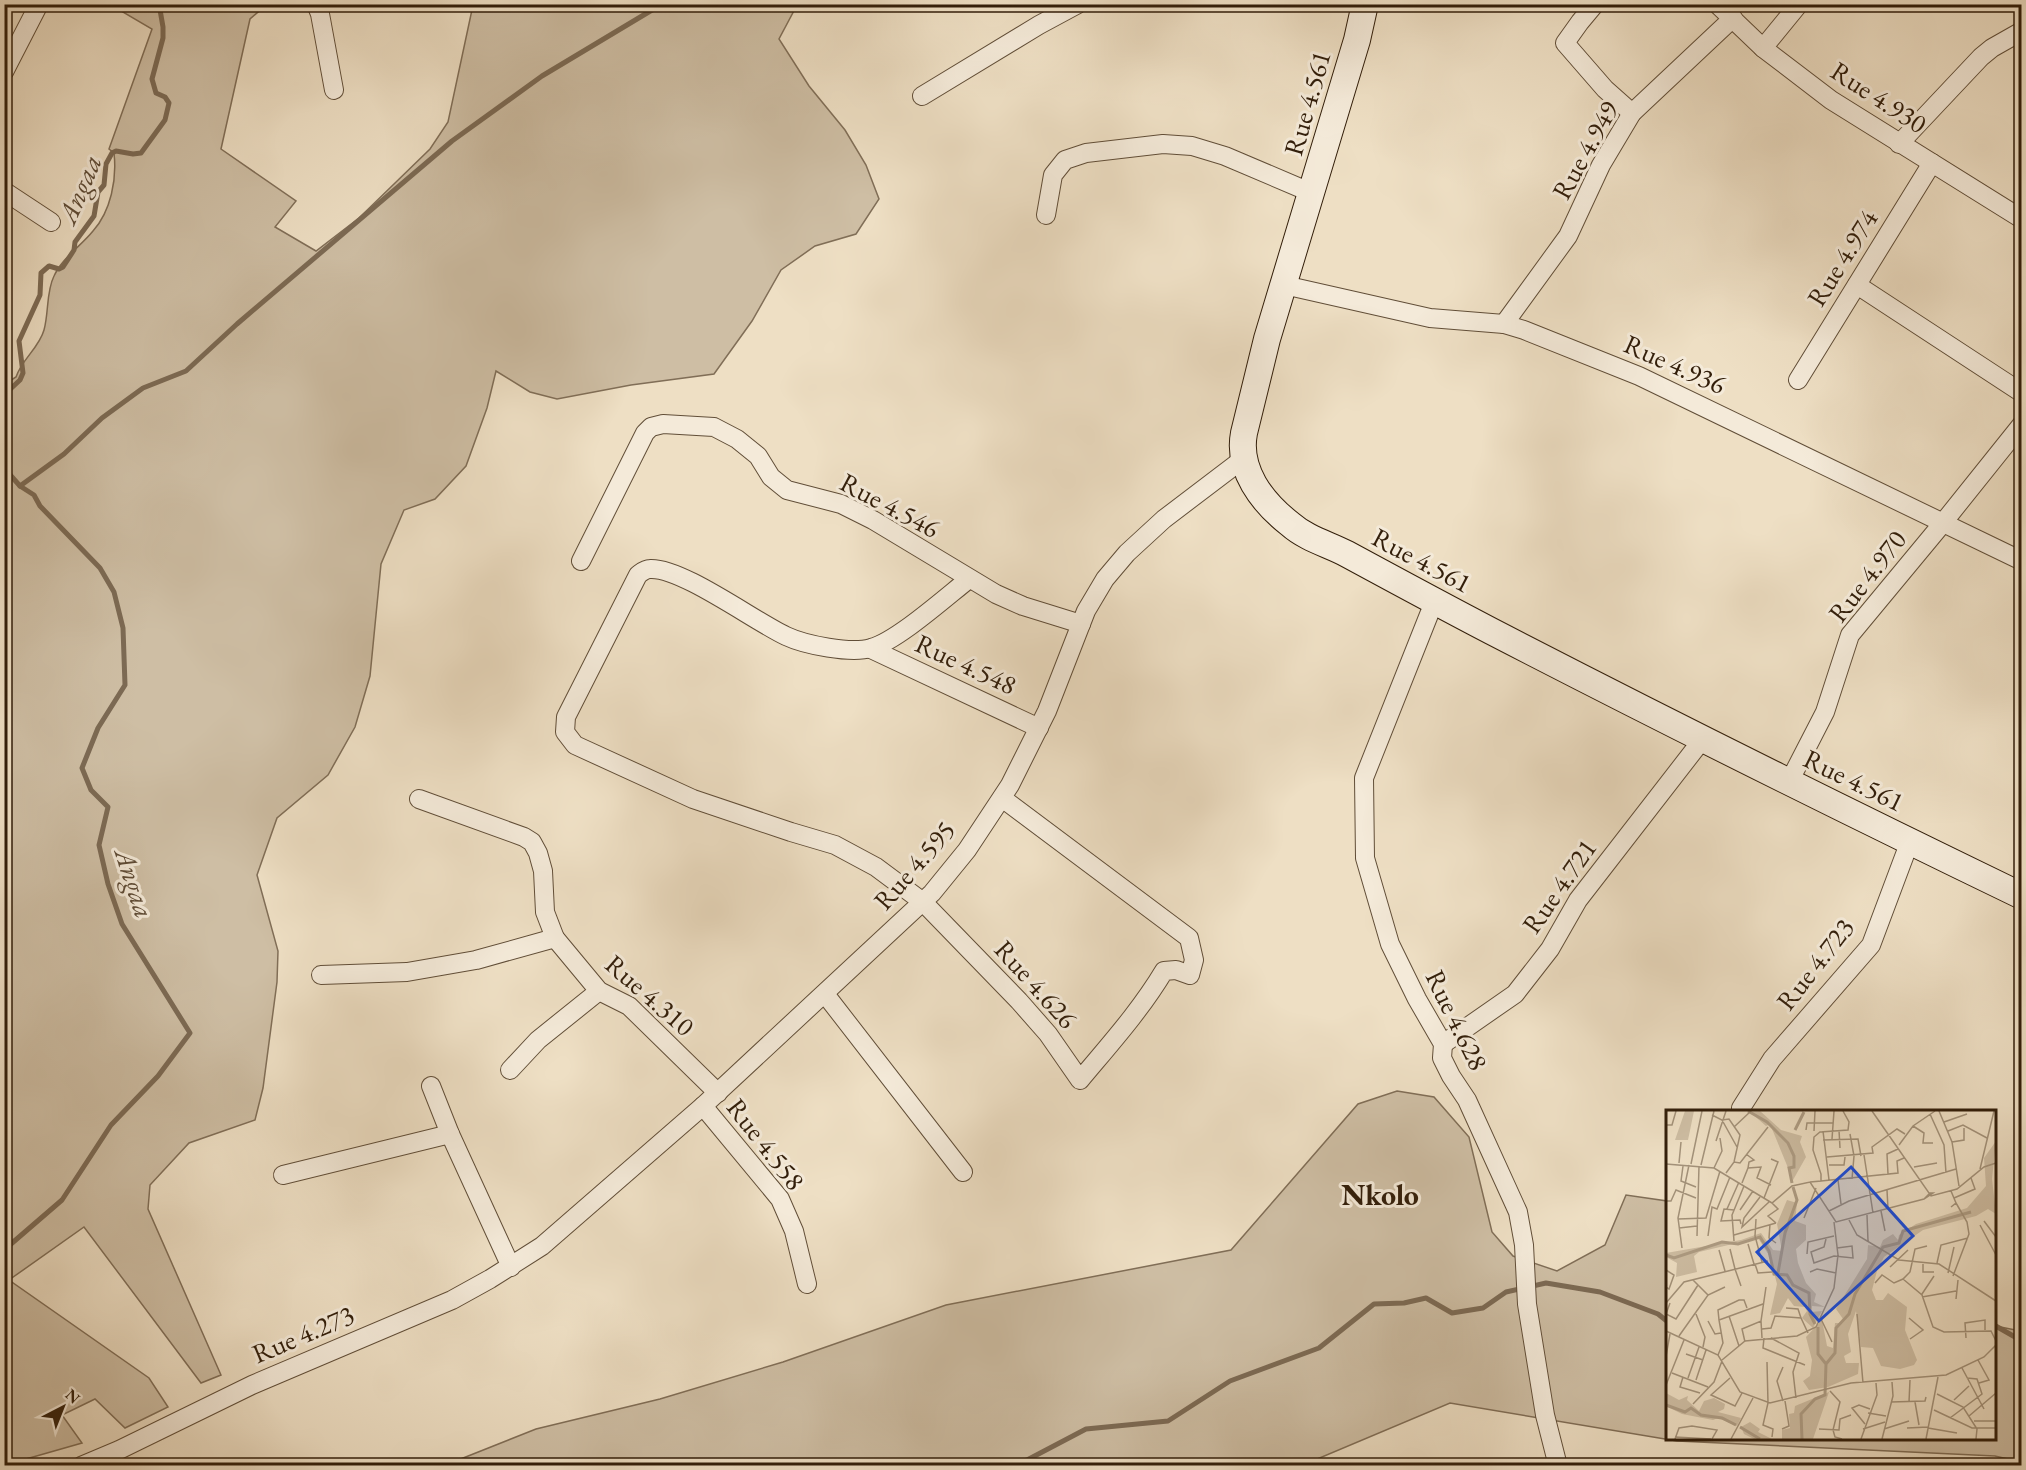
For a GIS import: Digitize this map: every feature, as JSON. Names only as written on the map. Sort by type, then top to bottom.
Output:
[{"type":"main road","name":"Rue 4.561","points":[[1365,4],[1357,40],[1267,339],[1244,434],[1243,459],[1249,476],[1260,494],[1279,515],[1303,535],[1344,553],[1702,740],[1910,842],[2019,890]]},
{"type":"street","points":[[4,72],[39,4]]},
{"type":"street","points":[[316,4],[320,14],[334,90]]},
{"type":"street","points":[[922,96],[1078,4]]},
{"type":"street","points":[[1595,4],[1565,43],[1605,88],[1632,113]]},
{"type":"street","name":"Rue 4.930","points":[[1717,4],[1763,48],[1831,100],[2022,219]]},
{"type":"street","points":[[1763,48],[1799,4]]},
{"type":"street","name":"Rue 4.949","points":[[1504,324],[1568,236],[1601,165],[1632,113],[1733,18]]},
{"type":"street","points":[[1899,144],[1981,57],[2022,31]]},
{"type":"street","points":[[1046,215],[1053,175],[1065,160],[1086,153],[1163,144],[1191,146],[1225,156],[1312,193]]},
{"type":"street","name":"Rue 4.974","points":[[1798,380],[1932,163]]},
{"type":"street","points":[[4,191],[51,222]]},
{"type":"street","name":"Rue 4.936","points":[[1284,285],[1430,318],[1504,324],[1524,330],[1639,376],[2022,561]]},
{"type":"street","points":[[1857,285],[2022,393]]},
{"type":"street","name":"Rue 4.546","points":[[581,561],[639,444],[651,427],[663,424],[714,427],[737,439],[758,456],[771,477],[787,490],[841,504],[873,520],[969,579],[1023,606],[1081,624]]},
{"type":"street","name":"Rue 4.970","points":[[1789,782],[1825,712],[1850,635],[2022,424]]},
{"type":"street","name":"Rue 4.595","points":[[542,1246],[718,1093],[923,902],[967,850],[1002,798],[1039,728],[1094,596],[1127,554],[1164,519],[1243,459]]},
{"type":"street","name":"Rue 4.626","points":[[871,649],[851,650],[787,637],[702,588],[674,575],[653,569],[645,570],[638,575],[566,717],[565,732],[575,745],[693,798],[835,845],[852,852],[876,867],[923,902],[1048,1034],[1080,1080],[1148,998],[1164,971],[1176,970],[1190,975],[1194,960],[1189,938],[1002,798]]},
{"type":"street","points":[[871,649],[888,641],[969,579]]},
{"type":"street","name":"Rue 4.628","points":[[1434,602],[1364,778],[1365,858],[1390,944],[1417,999],[1443,1044],[1442,1058],[1467,1100],[1518,1212],[1524,1245],[1527,1305],[1545,1415],[1558,1466]]},
{"type":"street","name":"Rue 4.548","points":[[871,649],[1039,728]]},
{"type":"street","name":"Rue 4.721","points":[[1443,1044],[1515,994],[1550,949],[1578,900],[1702,740]]},
{"type":"street","name":"Rue 4.310","points":[[419,799],[524,837],[532,842],[543,871],[545,912],[555,938],[599,991],[629,1006],[718,1093]]},
{"type":"street","name":"Rue 4.723","points":[[1741,1108],[1772,1059],[1871,945],[1910,842]]},
{"type":"street","points":[[321,975],[406,972],[476,960],[555,938]]},
{"type":"street","points":[[510,1070],[538,1040],[599,991]]},
{"type":"street","points":[[825,994],[963,1172]]},
{"type":"street","points":[[431,1086],[450,1134],[511,1267]]},
{"type":"street","name":"Rue 4.558","points":[[703,1106],[780,1199],[794,1231],[807,1284]]},
{"type":"street","points":[[283,1175],[450,1134]]},
{"type":"street","name":"Rue 4.273","points":[[81,1466],[139,1441],[252,1385],[452,1300],[511,1267],[542,1246]]},
{"type":"shaded area","points":[[123,5],[263,5],[264,7],[250,19],[221,149],[296,201],[275,227],[316,251],[359,218],[430,149],[448,122],[473,5],[797,5],[779,39],[809,86],[845,130],[866,165],[879,199],[856,234],[815,246],[781,270],[752,321],[714,374],[631,385],[557,399],[530,392],[496,371],[487,408],[466,466],[435,499],[404,510],[381,564],[370,676],[355,727],[328,775],[277,818],[257,875],[278,951],[277,982],[263,1088],[255,1120],[189,1143],[150,1185],[148,1209],[221,1375],[201,1383],[84,1227],[9,1280],[149,1378],[168,1407],[125,1428],[95,1399],[62,1415],[82,1443],[5,1465],[5,384],[16,377],[42,336],[46,323],[51,282],[57,270],[93,231],[108,204],[115,173],[114,153],[109,149],[152,29],[121,11]]},
{"type":"shaded area","points":[[1397,1091],[1434,1097],[1469,1137],[1492,1232],[1513,1256],[1557,1271],[1605,1245],[1626,1195],[1666,1201],[1666,1439],[1450,1403],[1303,1465],[443,1466],[536,1429],[660,1399],[783,1362],[946,1305],[1231,1250],[1358,1104]]},
{"type":"shaded area","points":[[1996,1326],[2021,1331],[2021,1462],[1995,1456],[1671,1440],[1996,1440]]},
{"type":"waterway","name":"Angaa","points":[[4,395],[20,380],[23,373],[19,341],[40,295],[41,273],[49,266],[59,269],[63,267],[74,250],[75,242],[94,216],[98,192],[104,185],[106,164],[112,153],[116,151],[141,153],[165,120],[169,103],[165,97],[156,93],[152,79],[163,38],[159,4]]},
{"type":"waterway","points":[[20,486],[64,454],[102,418],[143,388],[186,371],[237,324],[452,141],[542,76],[662,4]]},
{"type":"waterway","name":"Angaa","points":[[4,468],[20,486],[34,495],[40,506],[100,568],[114,592],[123,628],[125,685],[98,728],[82,768],[91,790],[108,807],[99,845],[108,884],[122,924],[190,1033],[158,1076],[111,1125],[62,1200],[4,1250]]},
{"type":"waterway","points":[[1003,1466],[1027,1460],[1086,1429],[1168,1421],[1230,1381],[1319,1348],[1374,1304],[1404,1303],[1426,1298],[1452,1313],[1483,1308],[1506,1292],[1546,1283],[1600,1292],[1658,1314],[1666,1320]]},
{"type":"waterway","points":[[1996,1326],[2022,1341]]},
{"type":"district","name":"Nkolo","points":[[1380,1194]]}]
